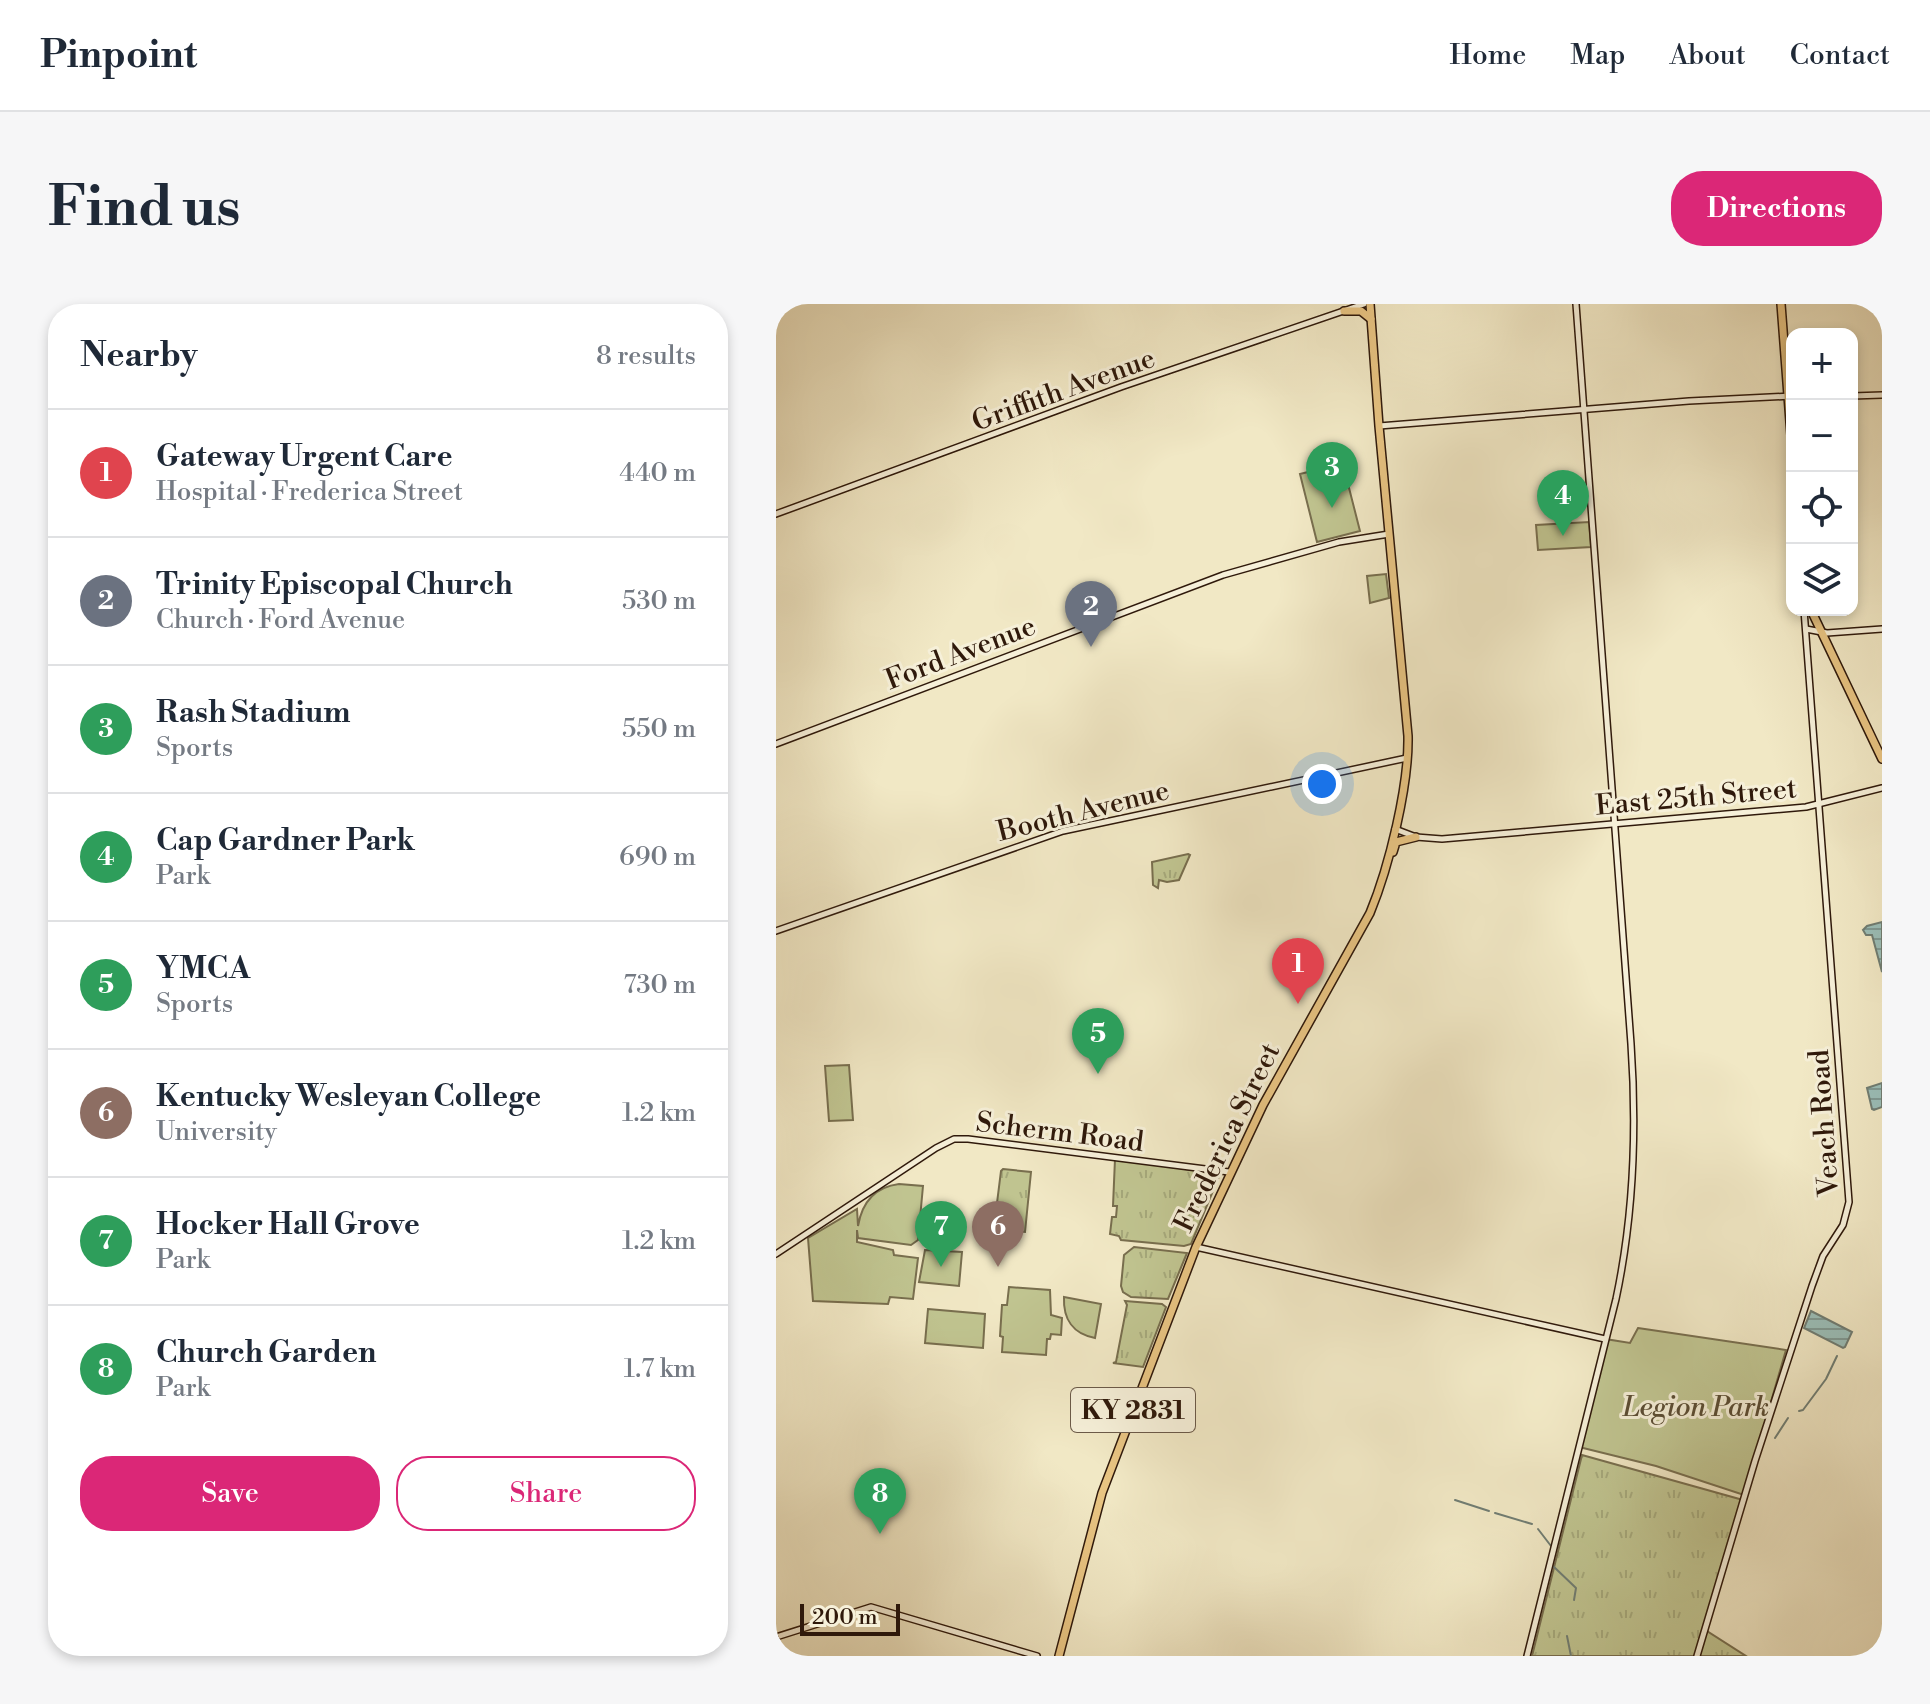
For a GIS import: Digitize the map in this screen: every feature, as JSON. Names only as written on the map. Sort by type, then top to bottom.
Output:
[{"type":"main road","name":"Frederica Street","points":[[1059,1656],[1102,1493],[1196,1247],[1229,1172],[1277,1079],[1365,924],[1376,897],[1394,829],[1408,758],[1370,304]]},
{"type":"main road","points":[[1781,304],[1786,355]]},
{"type":"main road","points":[[1344,311],[1361,311],[1371,320]]},
{"type":"main road","points":[[1814,616],[1882,759]]},
{"type":"main road","points":[[1384,867],[1390,864],[1396,842],[1416,837]]},
{"type":"street","name":"Griffith Avenue","points":[[776,514],[1121,387],[1364,304]]},
{"type":"street","points":[[1527,1656],[1605,1339],[1626,1240],[1635,1121],[1576,304]]},
{"type":"street","points":[[1858,396],[1882,395]]},
{"type":"street","points":[[1379,426],[1786,396]]},
{"type":"street","name":"Ford Avenue","points":[[776,744],[1223,575],[1339,542],[1389,534]]},
{"type":"street","name":"Veach Road","points":[[1697,1656],[1755,1461],[1812,1286],[1823,1256],[1847,1213],[1847,1172],[1805,616]]},
{"type":"street","points":[[1806,631],[1882,629]]},
{"type":"street","name":"Booth Avenue","points":[[776,931],[1063,831],[1396,758],[1408,758]]},
{"type":"street","name":"East 25th Street","points":[[1394,829],[1435,840],[1819,804],[1882,788]]},
{"type":"street","name":"Scherm Road","points":[[776,1254],[937,1147],[954,1139],[1028,1145],[1229,1172]]},
{"type":"street","points":[[1196,1247],[1605,1339]]},
{"type":"street","points":[[776,1637],[871,1607],[1037,1656]]},
{"type":"green space","points":[[1328,467],[1329,472],[1336,472],[1342,486],[1348,484],[1360,531],[1317,542],[1300,474]]},
{"type":"green space","points":[[1589,522],[1591,547],[1538,550],[1536,525]]},
{"type":"green space","points":[[1386,574],[1389,598],[1370,603],[1367,576]]},
{"type":"green space","points":[[1188,854],[1179,880],[1159,880],[1158,888],[1153,885],[1152,862]]},
{"type":"green space","points":[[849,1065],[853,1120],[829,1121],[825,1066]]},
{"type":"green space","points":[[1115,1159],[1220,1174],[1191,1244],[1121,1240],[1119,1236],[1110,1234],[1117,1206],[1113,1206]]},
{"type":"green space","points":[[1003,1169],[1031,1172],[1025,1232],[994,1227]]},
{"type":"green space","points":[[899,1184],[923,1186],[918,1240],[911,1245],[858,1238],[857,1230],[857,1242],[893,1250],[894,1255],[918,1258],[913,1299],[890,1297],[888,1304],[813,1301],[808,1238],[857,1209],[858,1226],[866,1203],[883,1189]]},
{"type":"green space","points":[[1134,1247],[1187,1253],[1168,1299],[1131,1297],[1123,1292],[1124,1255]]},
{"type":"green space","points":[[925,1250],[962,1252],[959,1286],[919,1282]]},
{"type":"green space","points":[[1009,1287],[1050,1290],[1051,1315],[1062,1318],[1061,1335],[1051,1334],[1047,1339],[1046,1355],[1002,1352],[1002,1305],[1007,1305]]},
{"type":"green space","points":[[1064,1297],[1101,1304],[1095,1338],[1081,1333],[1071,1324],[1065,1312]]},
{"type":"green space","points":[[1125,1301],[1166,1307],[1143,1367],[1113,1363],[1116,1362],[1127,1305]]},
{"type":"green space","points":[[928,1309],[985,1314],[983,1348],[925,1343]]},
{"type":"green space","name":"Legion Park","points":[[1638,1328],[1786,1350],[1744,1495],[1656,1466],[1579,1447],[1605,1339],[1630,1343]]},
{"type":"green space","points":[[1582,1455],[1743,1500],[1707,1631],[1746,1656],[1532,1656]]},
{"type":"water","points":[[1882,922],[1882,972],[1872,935],[1866,935],[1863,930]]},
{"type":"water","points":[[1882,1083],[1882,1107],[1874,1110],[1867,1088]]},
{"type":"water","points":[[1811,1311],[1852,1332],[1845,1347],[1804,1328]]},
{"type":"waterway","points":[[1799,1411],[1803,1410],[1826,1379],[1837,1356]]},
{"type":"waterway","points":[[1775,1438],[1788,1418]]},
{"type":"waterway","points":[[1455,1500],[1489,1511]]},
{"type":"waterway","points":[[1495,1513],[1532,1524]]},
{"type":"waterway","points":[[1538,1529],[1551,1546]]},
{"type":"waterway","points":[[1553,1566],[1576,1588],[1574,1600]]},
{"type":"waterway","points":[[1567,1636],[1571,1656]]},
{"type":"place","name":"Rash Stadium","points":[[1332,508]]},
{"type":"place","name":"Cap Gardner Park","points":[[1563,536]]},
{"type":"place","name":"Trinity Episcopal Church","points":[[1091,647]]},
{"type":"place","name":"Gateway Urgent Care","points":[[1298,1004]]},
{"type":"place","name":"YMCA","points":[[1098,1074]]},
{"type":"place","name":"Hocker Hall Grove","points":[[941,1267]]},
{"type":"place","name":"Kentucky Wesleyan College","points":[[998,1267]]},
{"type":"place","name":"Church Garden","points":[[880,1534]]}]
